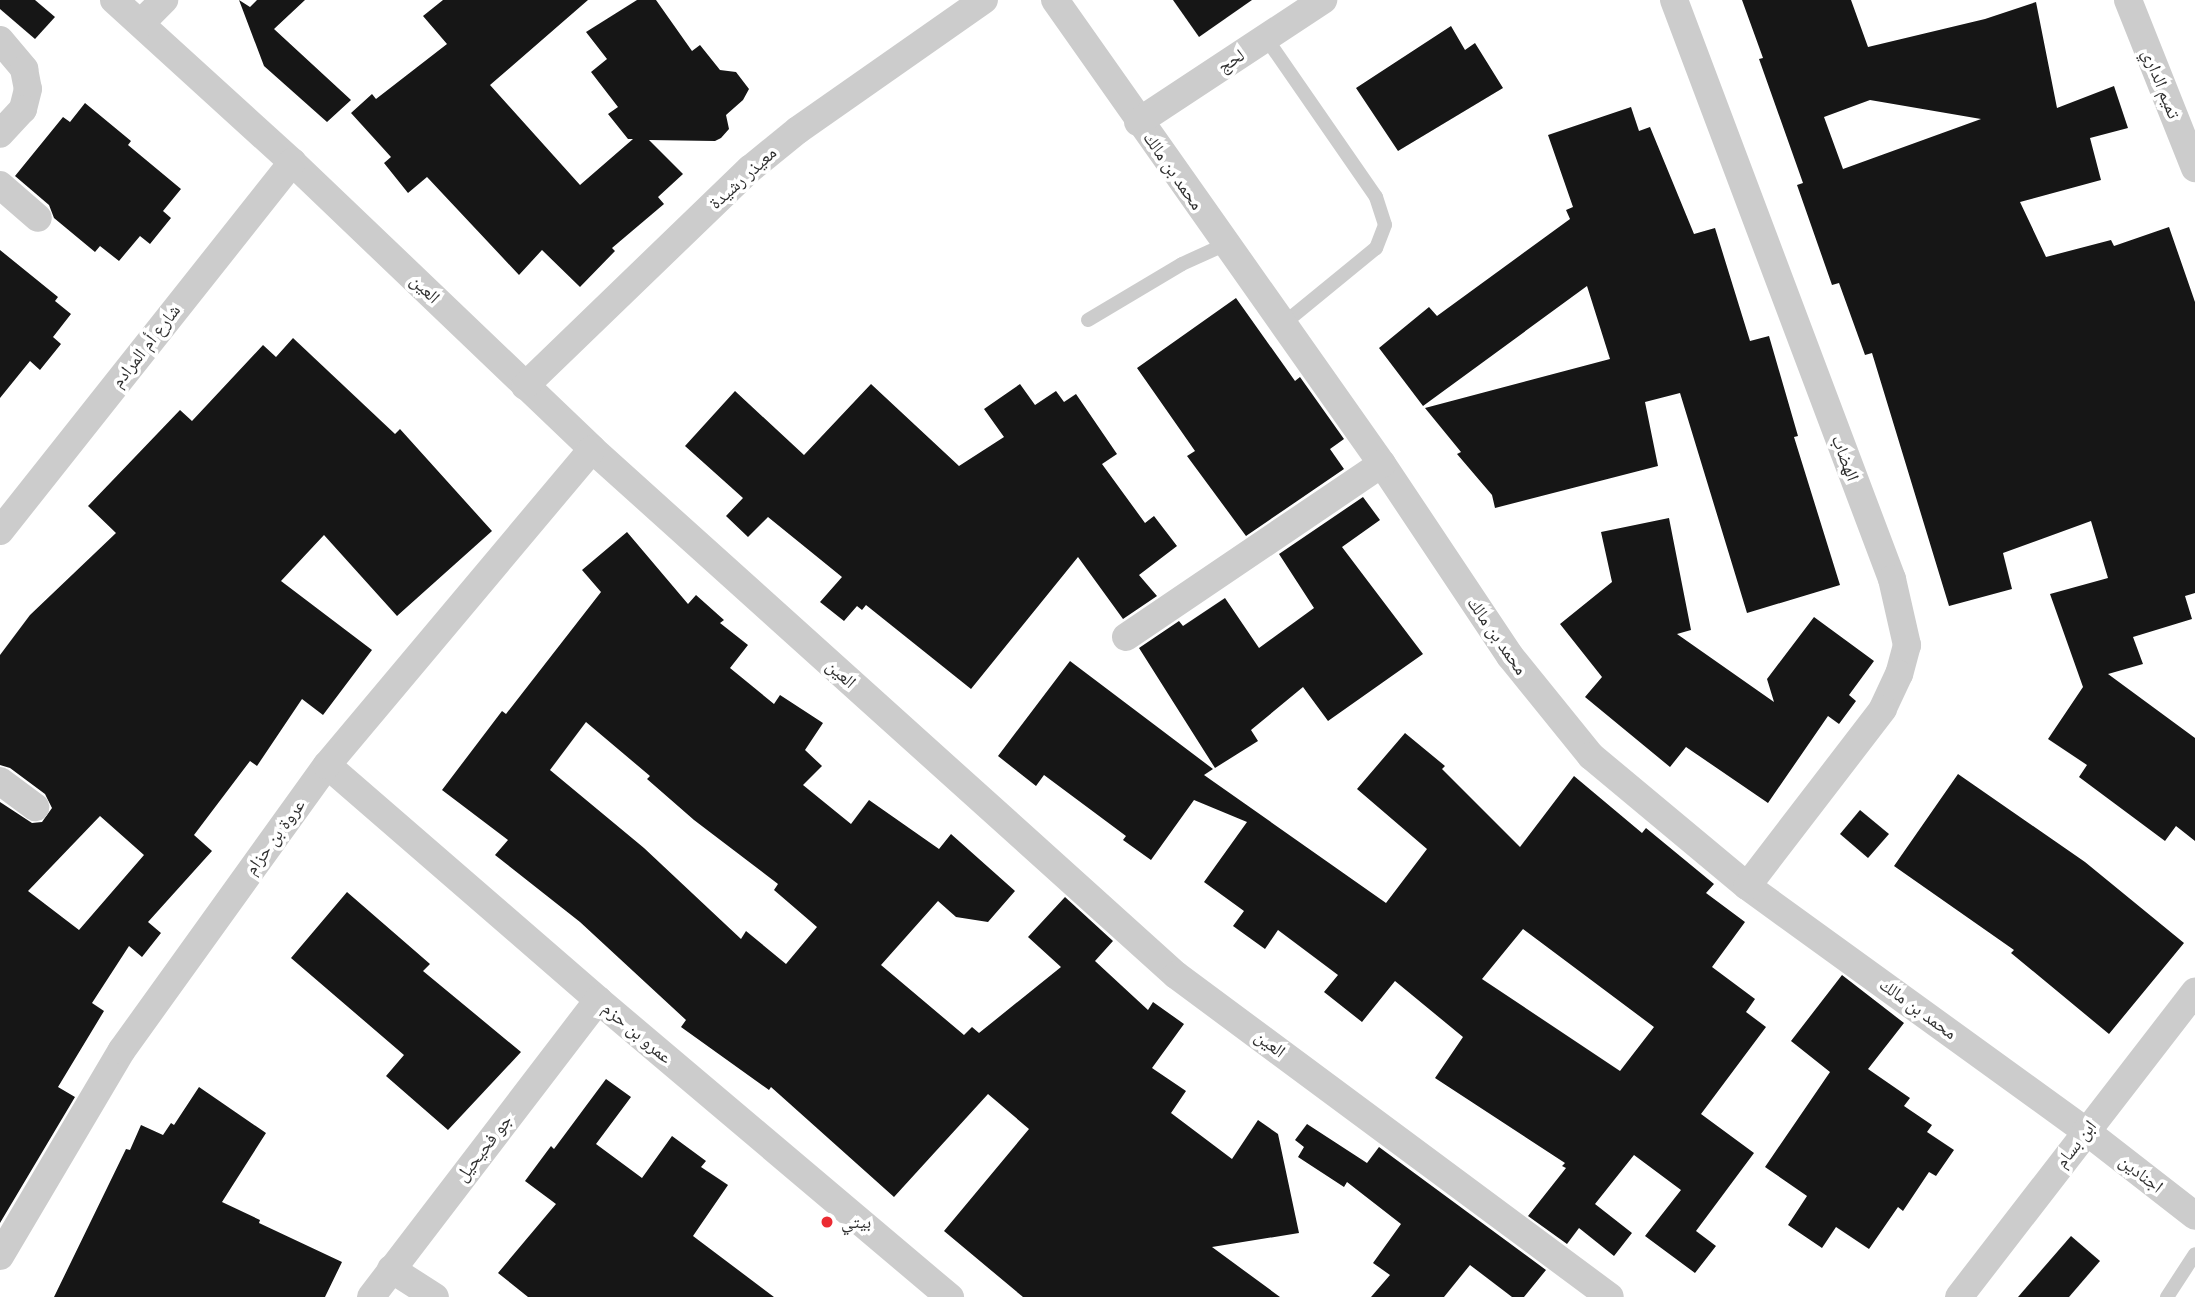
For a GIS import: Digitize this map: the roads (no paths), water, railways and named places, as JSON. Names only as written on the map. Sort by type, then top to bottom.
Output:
[{"type":"street","name":"العين","points":[[114,0],[292,162],[592,449],[1175,975],[1611,1297]]},
{"type":"street","points":[[141,23],[164,0]]},
{"type":"street","name":"معيذر رشيدة","points":[[525,386],[750,169],[798,130],[984,0]]},
{"type":"street","name":"محمد بن مالك","points":[[1055,0],[1138,122],[1382,464],[1510,656],[1582,746],[1747,886],[2087,1131]]},
{"type":"street","name":"لحج","points":[[1138,122],[1323,0]]},
{"type":"street","name":"الهضاب","points":[[1674,0],[1892,579],[1907,645],[1899,674],[1883,709],[1747,886]]},
{"type":"street","name":"تميم الداري","points":[[2128,0],[2195,168]]},
{"type":"street","points":[[0,40],[24,69],[28,89],[23,109],[0,134]]},
{"type":"street","name":"شارع أم المرادم","points":[[0,531],[292,162]]},
{"type":"street","points":[[0,185],[38,218]]},
{"type":"street","name":"عروة بن حزام","points":[[0,1256],[122,1050],[327,765],[592,449]]},
{"type":"street","points":[[1126,637],[1382,464]]},
{"type":"street","name":"عمرو بن حزم","points":[[327,765],[598,1000],[950,1297]]},
{"type":"street","points":[[0,781],[35,807]]},
{"type":"street","name":"ابن بسام","points":[[1959,1297],[2195,992]]},
{"type":"street","name":"جو فحيحيل","points":[[371,1297],[598,1000]]},
{"type":"street","name":"اجنادين","points":[[2087,1131],[2195,1216]]},
{"type":"street","points":[[391,1269],[435,1297]]},
{"type":"lane","points":[[1266,38],[1376,197],[1385,225],[1376,248],[1283,324]]},
{"type":"lane","points":[[1088,320],[1182,264],[1226,244]]},
{"type":"lane","points":[[2167,1297],[2195,1254]]},
{"type":"place","name":"بيتي","points":[[827,1222]]}]
